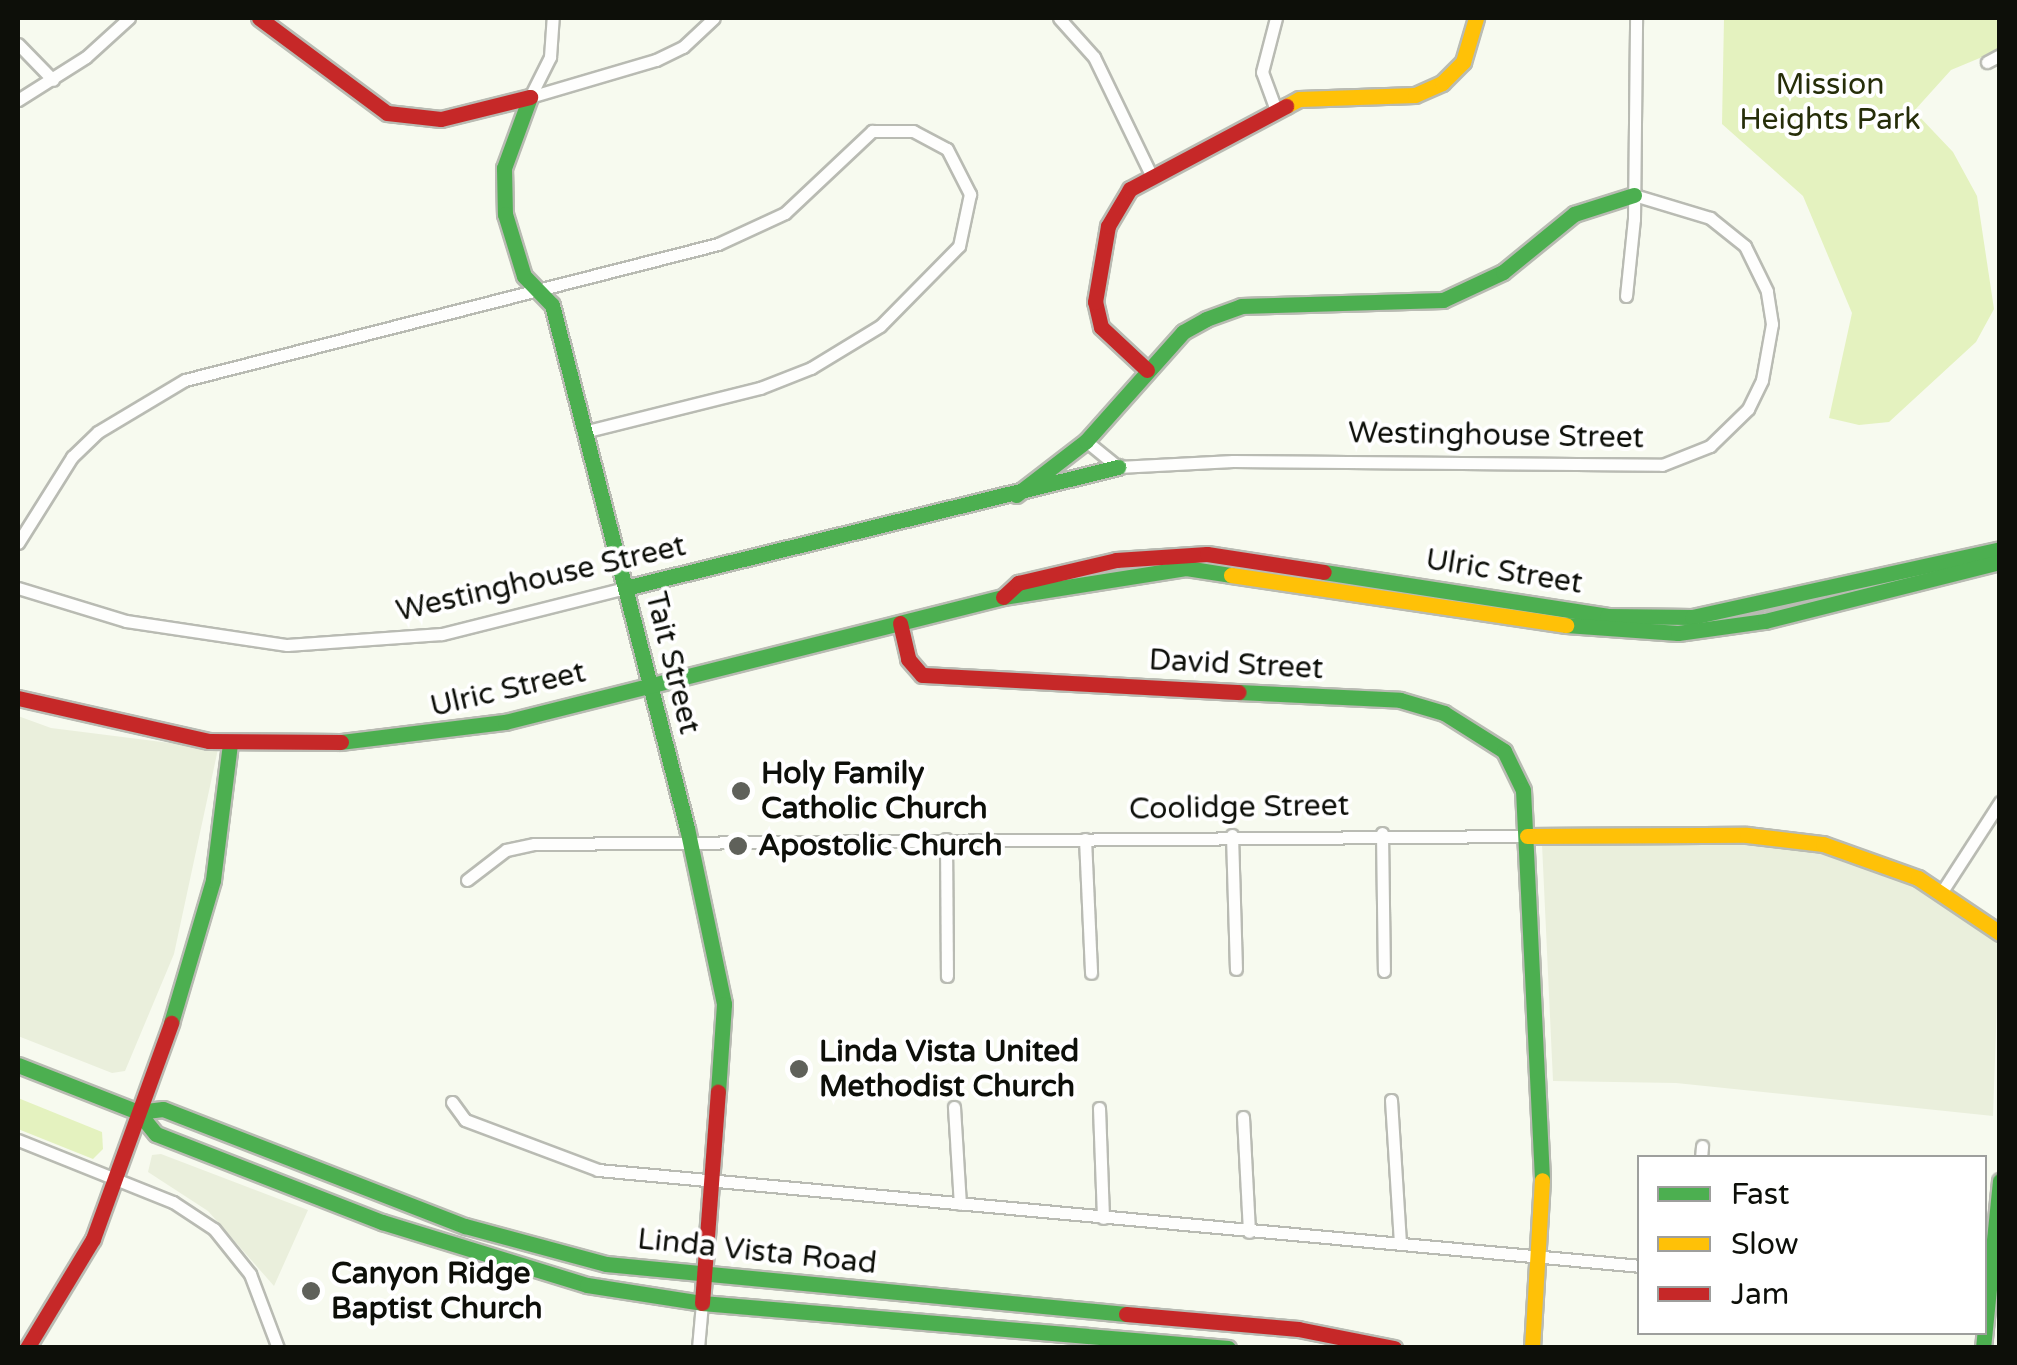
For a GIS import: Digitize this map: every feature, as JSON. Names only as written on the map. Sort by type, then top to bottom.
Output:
[{"type":"street","points":[[18,100],[53,80],[129,18]]},
{"type":"street","points":[[259,18],[387,113],[441,119],[656,60],[683,47],[714,18]]},
{"type":"street","name":"Tait Street","points":[[553,18],[550,57],[530,96],[503,192],[524,276],[552,305],[691,845],[724,1004],[698,1348]]},
{"type":"street","points":[[1060,18],[1094,57],[1151,176]]},
{"type":"street","points":[[1276,18],[1262,72],[1276,110]]},
{"type":"street","points":[[1147,370],[1102,326],[1096,302],[1108,226],[1130,189],[1276,110],[1311,96],[1415,95],[1442,84],[1463,62],[1476,18]]},
{"type":"street","points":[[1626,296],[1634,196],[1636,18]]},
{"type":"street","points":[[18,44],[53,80]]},
{"type":"street","points":[[1987,62],[2000,54]]},
{"type":"street","points":[[18,543],[72,457],[150,396],[203,375],[539,291],[754,230],[812,190],[872,131],[913,131],[947,150],[970,194],[959,246],[880,326],[811,368],[760,388],[584,432]]},
{"type":"street","points":[[1016,495],[1086,441],[1184,332],[1241,306],[1420,305],[1472,291],[1574,214],[1634,196]]},
{"type":"street","name":"Westinghouse Street","points":[[18,588],[132,622],[287,645],[442,634],[1016,495],[1118,466],[1662,465],[1710,446],[1748,409],[1762,380],[1772,324],[1758,268],[1745,246],[1710,218],[1634,196]]},
{"type":"street","points":[[1086,441],[1118,466]]},
{"type":"street","name":"Ulric Street","points":[[1004,597],[1018,583],[1116,560],[1207,554],[1607,616],[1692,618],[2000,549]]},
{"type":"street","name":"Ulric Street","points":[[18,698],[123,726],[230,744],[312,746],[417,738],[649,686],[1004,597],[1215,568],[1559,624],[1678,633],[1765,620],[2000,562]]},
{"type":"street","name":"David Street","points":[[900,622],[908,659],[922,675],[948,680],[1400,700],[1444,713],[1504,751],[1523,790],[1527,836],[1542,1257],[1532,1348]]},
{"type":"street","points":[[27,1348],[76,1274],[116,1178],[205,917],[230,744]]},
{"type":"street","points":[[1943,890],[2000,802]]},
{"type":"street","points":[[1382,833],[1384,971]]},
{"type":"street","name":"Coolidge Street","points":[[467,880],[506,850],[534,844],[691,845],[1382,833],[1774,836],[1875,858],[1943,890],[2000,932]]},
{"type":"street","points":[[1232,834],[1236,969]]},
{"type":"street","points":[[1085,838],[1092,973]]},
{"type":"street","points":[[946,839],[947,976]]},
{"type":"street","name":"Linda Vista Road","points":[[18,1065],[138,1112],[156,1134],[454,1248],[574,1282],[702,1303],[1228,1348]]},
{"type":"street","points":[[1390,1100],[1400,1244]]},
{"type":"street","points":[[452,1102],[465,1120],[598,1170],[712,1185],[1637,1266]]},
{"type":"street","name":"Linda Vista Road","points":[[138,1112],[163,1108],[493,1234],[606,1264],[704,1278],[1298,1329],[1394,1348]]},
{"type":"street","points":[[954,1108],[960,1204]]},
{"type":"street","points":[[1099,1108],[1103,1218]]},
{"type":"street","points":[[1243,1117],[1250,1232]]},
{"type":"street","points":[[18,1140],[174,1202],[214,1229],[250,1274],[278,1348]]},
{"type":"street","points":[[1987,1322],[2000,1181]]},
{"type":"shaded area","points":[[18,716],[51,728],[218,749],[174,954],[125,1071],[112,1073],[18,1036]]},
{"type":"shaded area","points":[[1744,839],[1810,845],[1922,885],[1992,937],[1999,946],[1993,1116],[1676,1083],[1553,1081],[1542,844]]},
{"type":"shaded area","points":[[161,1154],[308,1210],[274,1286],[208,1211],[148,1172],[152,1155]]},
{"type":"green space","name":"Mission Heights Park","points":[[1724,18],[1997,18],[1999,50],[1951,70],[1914,111],[1953,152],[1977,196],[1994,309],[1976,342],[1889,422],[1859,425],[1829,418],[1852,313],[1803,196],[1722,124]]},
{"type":"green space","points":[[18,1098],[102,1132],[103,1149],[93,1159],[18,1129]]},
{"type":"traffic: fast","points":[[530,97],[504,168],[505,214],[524,276],[552,305],[687,828],[724,1004],[718,1092]]},
{"type":"traffic: fast","points":[[1016,495],[1086,441],[1183,332],[1206,319],[1241,306],[1443,300],[1503,272],[1574,214],[1634,195]]},
{"type":"traffic: fast","points":[[625,588],[1118,467]]},
{"type":"traffic: fast","points":[[1324,572],[1607,616],[1692,617],[2000,549]]},
{"type":"traffic: fast","points":[[1566,625],[1678,633],[1765,621],[2000,562]]},
{"type":"traffic: fast","points":[[341,742],[505,722],[1003,597],[1186,568],[1231,575]]},
{"type":"traffic: fast","points":[[1239,692],[1400,700],[1444,713],[1504,751],[1523,790],[1542,1180]]},
{"type":"traffic: fast","points":[[171,1023],[213,880],[230,743]]},
{"type":"traffic: fast","points":[[18,1065],[138,1112],[163,1109],[465,1226],[606,1264],[1126,1314]]},
{"type":"traffic: fast","points":[[138,1112],[156,1134],[382,1222],[587,1285],[702,1303],[1228,1348]]},
{"type":"traffic: fast","points":[[1987,1309],[2000,1181]]},
{"type":"traffic: fast","points":[[1983,1348],[1984,1335]]},
{"type":"traffic: slow","points":[[1286,106],[1299,99],[1415,95],[1442,83],[1463,62],[1476,18]]},
{"type":"traffic: slow","points":[[1231,575],[1566,625]]},
{"type":"traffic: slow","points":[[1527,836],[1747,835],[1823,844],[1918,878],[2000,933]]},
{"type":"traffic: slow","points":[[1532,1348],[1542,1180]]},
{"type":"traffic: jam","points":[[259,18],[387,113],[441,119],[530,97]]},
{"type":"traffic: jam","points":[[1147,370],[1101,327],[1095,302],[1108,226],[1130,189],[1286,106]]},
{"type":"traffic: jam","points":[[1003,597],[1018,583],[1116,560],[1207,554],[1324,572]]},
{"type":"traffic: jam","points":[[900,623],[908,659],[922,675],[1239,692]]},
{"type":"traffic: jam","points":[[18,698],[209,741],[341,742]]},
{"type":"traffic: jam","points":[[27,1348],[93,1239],[171,1023]]},
{"type":"traffic: jam","points":[[702,1303],[718,1092]]},
{"type":"traffic: jam","points":[[1126,1314],[1298,1329],[1394,1348]]},
{"type":"place","name":"Holy Family Catholic Church","points":[[741,791]]},
{"type":"place","name":"Apostolic Church","points":[[738,846]]},
{"type":"place","name":"Linda Vista United Methodist Church","points":[[799,1069]]},
{"type":"place","name":"Canyon Ridge Baptist Church","points":[[311,1291]]}]
